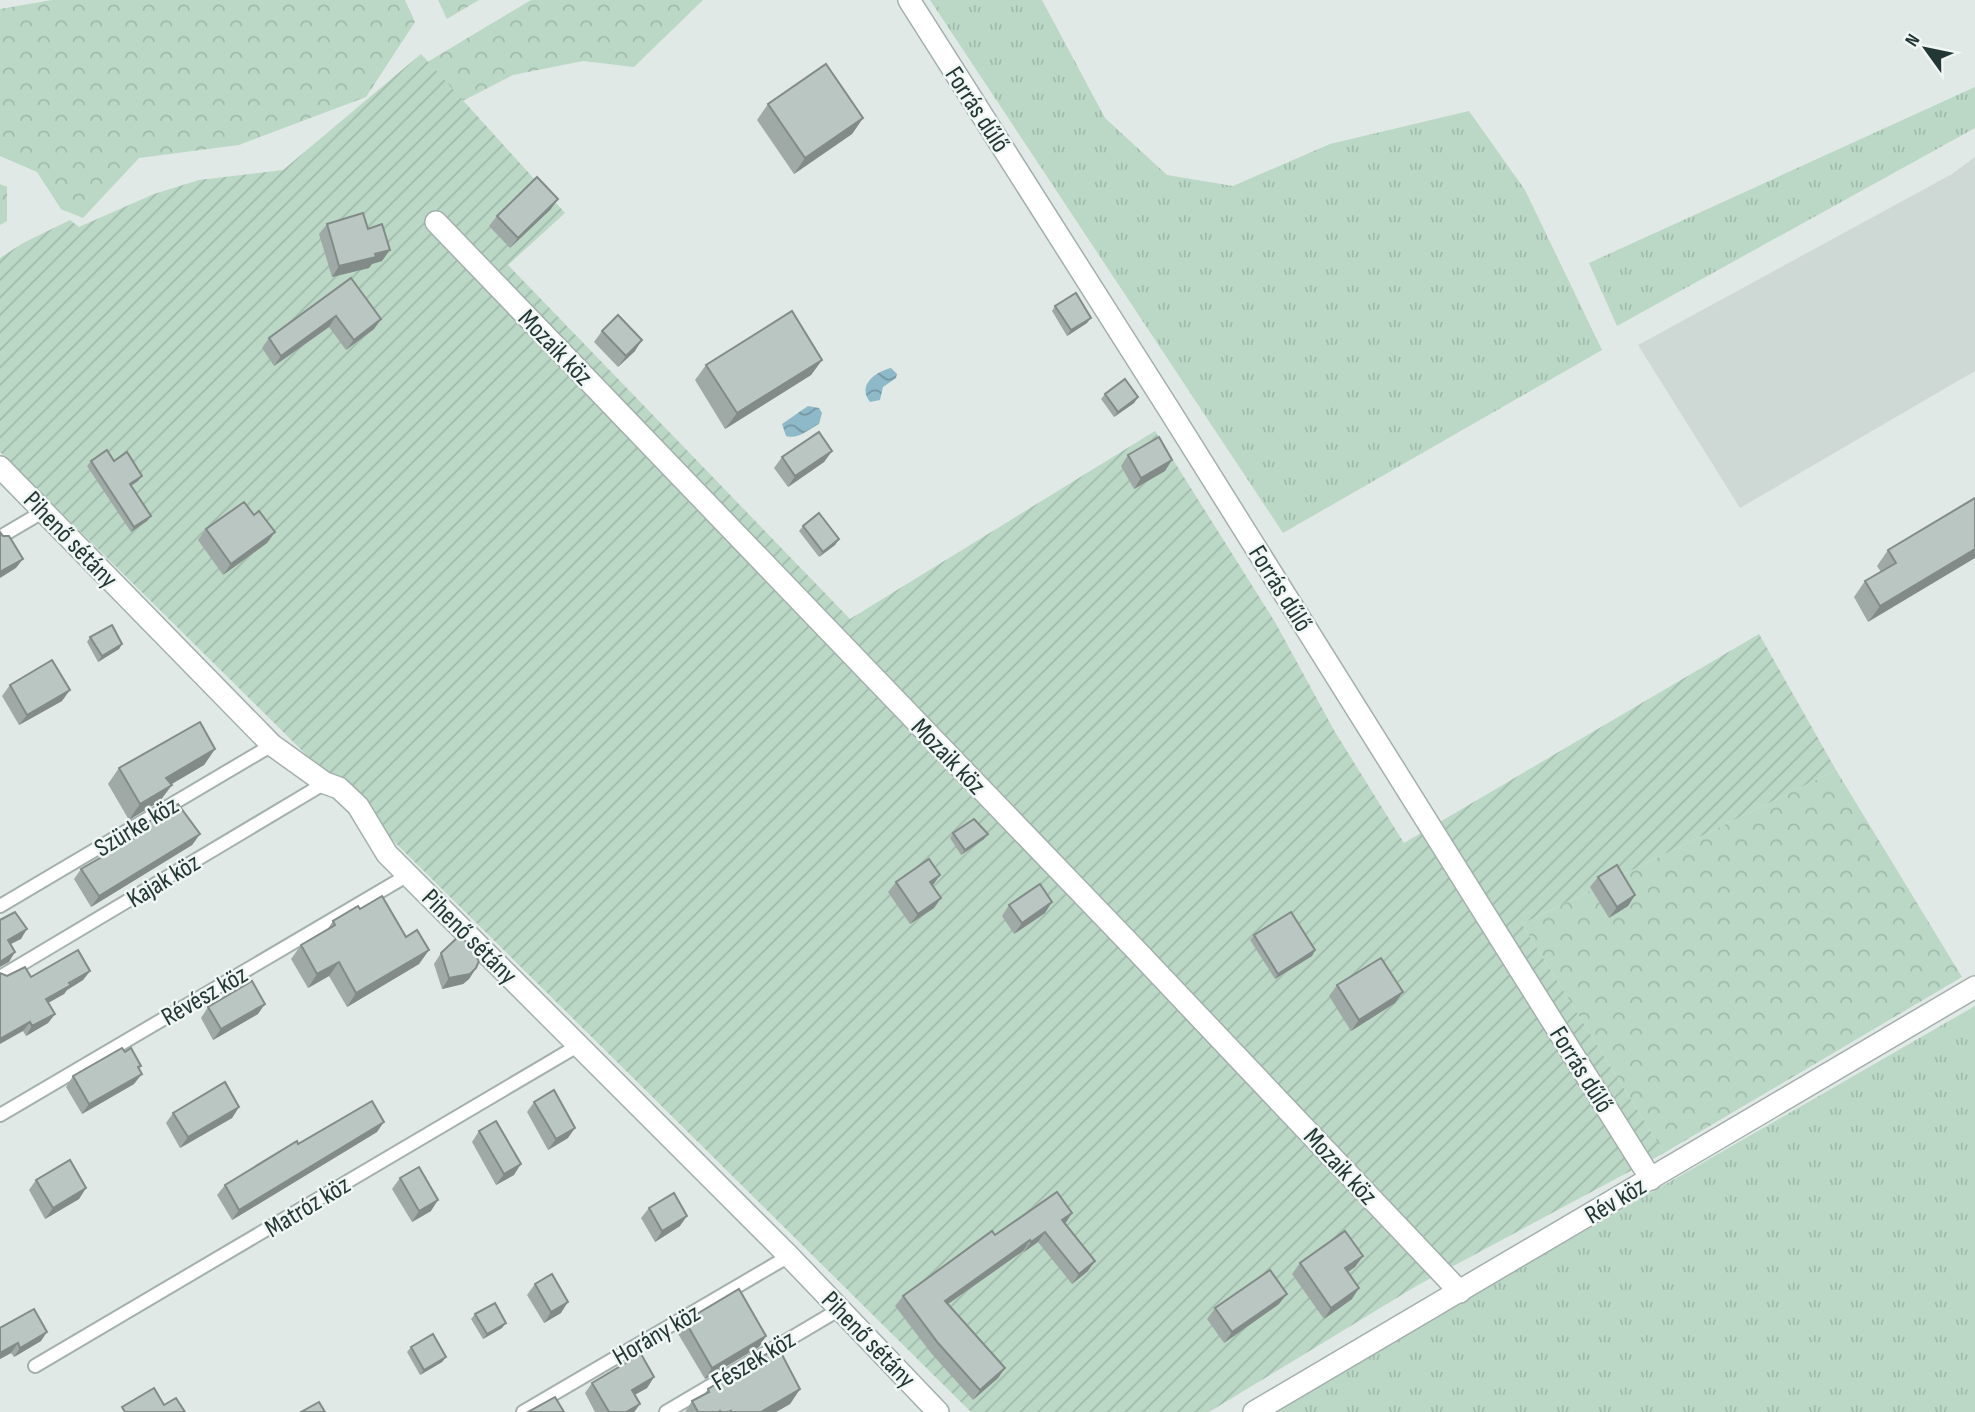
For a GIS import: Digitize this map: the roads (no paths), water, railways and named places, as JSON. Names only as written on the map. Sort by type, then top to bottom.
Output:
[{"type":"street","name":"Forrás dűlő","points":[[909,0],[1651,1179]]},
{"type":"street","name":"Mozaik köz","points":[[436,222],[1137,951],[1460,1292]]},
{"type":"street","name":"Pihenő sétány","points":[[0,467],[272,745],[325,783],[338,788],[358,806],[387,854],[789,1256],[938,1412]]},
{"type":"street","name":"Rév köz","points":[[1254,1412],[1975,987]]},
{"type":"lane","points":[[0,537],[44,511]]},
{"type":"lane","name":"Szürke köz","points":[[0,906],[272,745]]},
{"type":"lane","name":"Kajak köz","points":[[0,976],[325,783]]},
{"type":"lane","name":"Révész köz","points":[[0,1115],[408,875]]},
{"type":"lane","name":"Matróz köz","points":[[35,1366],[579,1045]]},
{"type":"lane","name":"Horány köz","points":[[523,1412],[789,1256]]},
{"type":"lane","name":"Fészek köz","points":[[666,1412],[840,1308]]},
{"type":"water","points":[[891,368],[897,374],[896,378],[883,387],[880,400],[870,402],[866,390],[870,380]]},
{"type":"water","points":[[808,406],[819,408],[822,413],[819,424],[799,435],[786,436],[782,424]]}]
